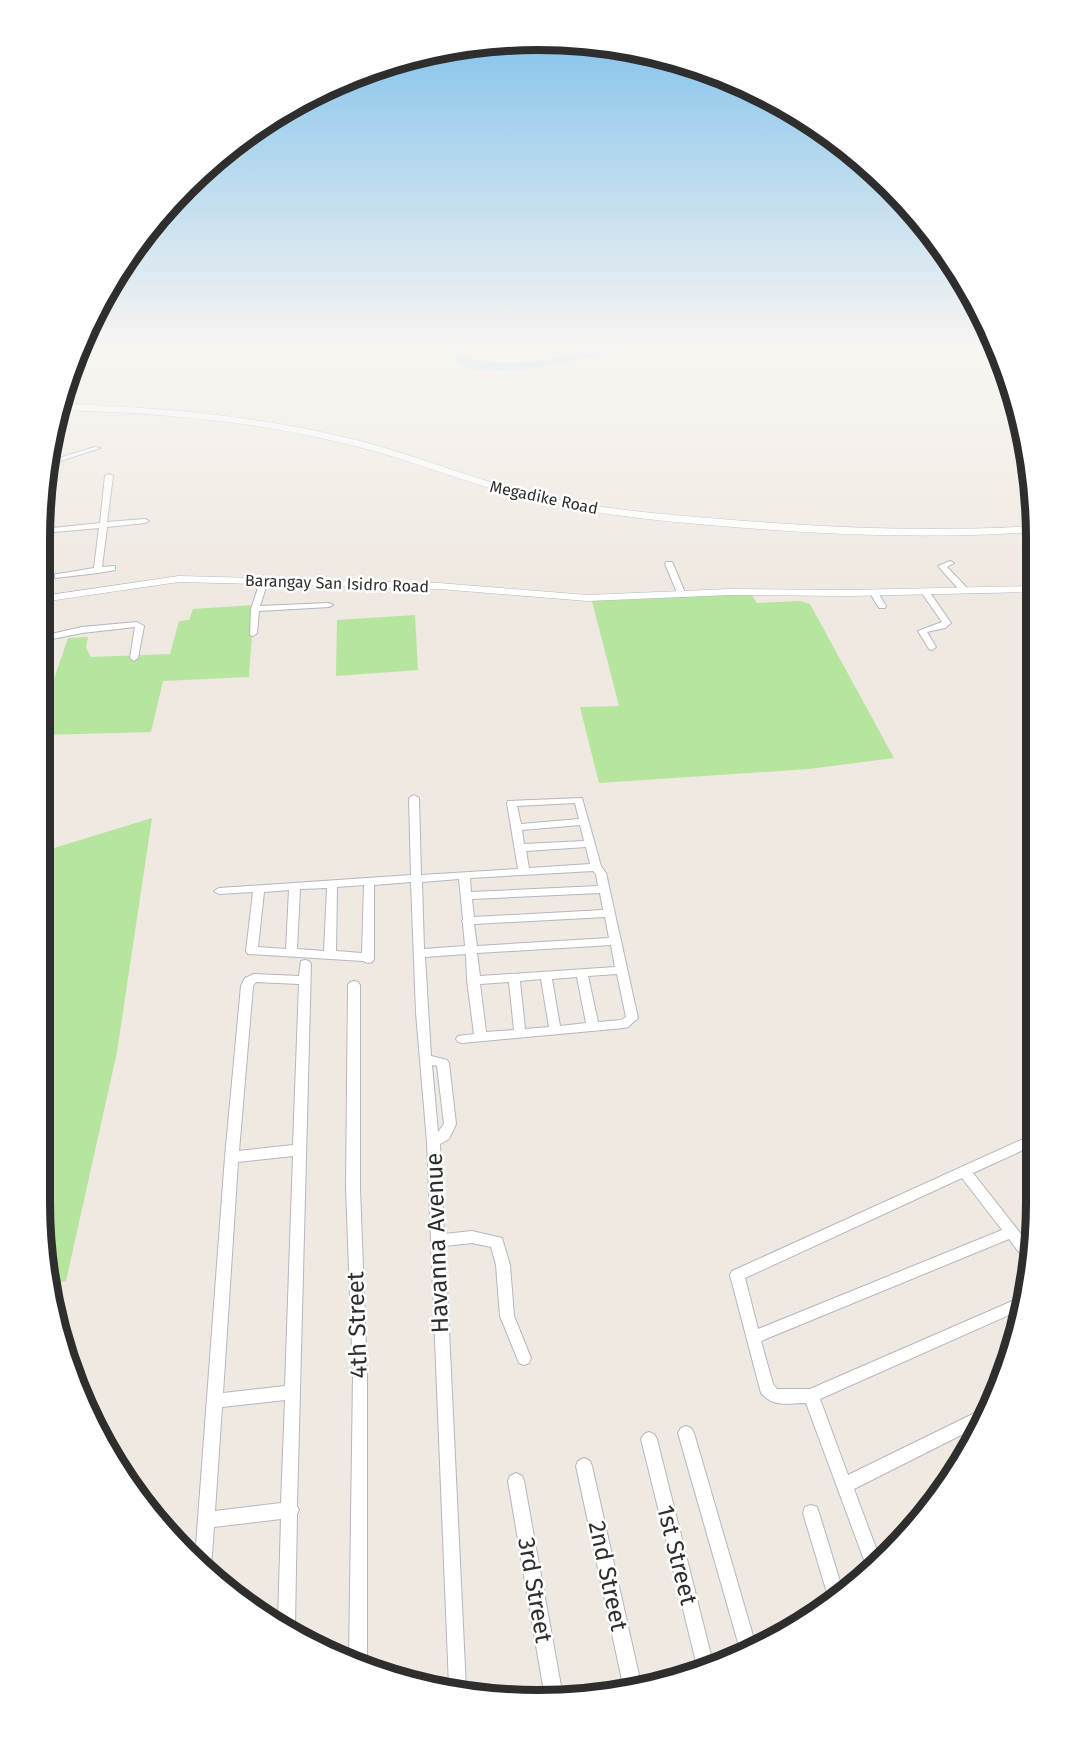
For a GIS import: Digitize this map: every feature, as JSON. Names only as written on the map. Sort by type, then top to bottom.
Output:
[{"type":"main road","name":"Megadike Road","points":[[272,426],[378,449],[522,494],[639,514],[879,534],[1025,530]]},
{"type":"street","points":[[56,461],[97,448]]},
{"type":"street","points":[[98,571],[109,476]]},
{"type":"street","points":[[50,530],[145,521]]},
{"type":"street","points":[[950,563],[942,566],[965,591]]},
{"type":"street","points":[[669,564],[682,595]]},
{"type":"street","points":[[58,576],[112,568]]},
{"type":"street","name":"Barangay San Isidro Road","points":[[50,598],[164,580],[264,580],[439,586],[510,590],[572,598],[632,598],[768,592],[874,593],[1026,589]]},
{"type":"street","points":[[253,633],[255,609],[264,580]]},
{"type":"street","points":[[925,592],[946,622],[942,626],[922,631],[932,647]]},
{"type":"street","points":[[874,593],[882,606]]},
{"type":"street","points":[[255,609],[329,605]]},
{"type":"street","points":[[50,637],[82,630],[137,624],[140,626],[134,658]]},
{"type":"street","name":"Havanna Avenue","points":[[414,798],[419,953],[433,1142],[458,1683]]},
{"type":"street","points":[[462,1039],[624,1024],[632,1018],[601,873],[596,867],[579,800],[512,803],[524,871]]},
{"type":"street","points":[[516,827],[585,822]]},
{"type":"street","points":[[520,848],[590,844]]},
{"type":"street","points":[[219,891],[596,867]]},
{"type":"street","points":[[464,875],[480,1037]]},
{"type":"street","points":[[259,889],[252,951],[368,958],[369,882]]},
{"type":"street","points":[[330,954],[332,884]]},
{"type":"street","points":[[291,952],[295,886]]},
{"type":"street","points":[[465,896],[604,889]]},
{"type":"street","points":[[467,921],[610,913]]},
{"type":"street","points":[[419,953],[616,942]]},
{"type":"street","points":[[286,1621],[305,964]]},
{"type":"street","points":[[473,980],[623,970]]},
{"type":"street","points":[[582,973],[593,1026]]},
{"type":"street","points":[[546,975],[555,1030]]},
{"type":"street","points":[[204,1558],[232,1157],[248,983],[254,978],[304,980]]},
{"type":"street","points":[[514,978],[520,1033]]},
{"type":"street","name":"4th Street","points":[[354,985],[353,1188],[360,1376],[358,1656]]},
{"type":"street","points":[[426,1059],[443,1063],[450,1120],[444,1135],[433,1142]]},
{"type":"street","points":[[1014,1306],[811,1396],[774,1396],[766,1388],[737,1275],[964,1171],[1026,1147]]},
{"type":"street","points":[[232,1157],[298,1150]]},
{"type":"street","points":[[964,1171],[1023,1247]]},
{"type":"street","points":[[753,1338],[1011,1232]]},
{"type":"street","points":[[437,1241],[472,1237],[497,1242],[503,1265],[507,1316],[524,1358]]},
{"type":"street","points":[[216,1401],[293,1392]]},
{"type":"street","points":[[811,1396],[872,1558]]},
{"type":"street","points":[[845,1485],[973,1421]]},
{"type":"street","points":[[687,1433],[746,1643]]},
{"type":"street","name":"1st Street","points":[[649,1439],[704,1661]]},
{"type":"street","name":"2nd Street","points":[[584,1466],[631,1681]]},
{"type":"street","name":"3rd Street","points":[[516,1481],[553,1690]]},
{"type":"street","points":[[207,1520],[291,1510]]},
{"type":"street","points":[[811,1513],[834,1591]]},
{"type":"green space","points":[[751,594],[757,603],[800,601],[810,604],[894,758],[809,769],[599,783],[580,707],[619,706],[592,601]]},
{"type":"green space","points":[[254,605],[249,677],[163,681],[151,732],[50,735],[50,691],[68,638],[88,637],[86,648],[91,657],[170,654],[179,621],[189,620],[193,609]]},
{"type":"green space","points":[[415,615],[418,670],[336,676],[337,620]]},
{"type":"green space","points":[[152,818],[117,1052],[66,1281],[57,1283],[50,1202],[50,849]]}]
